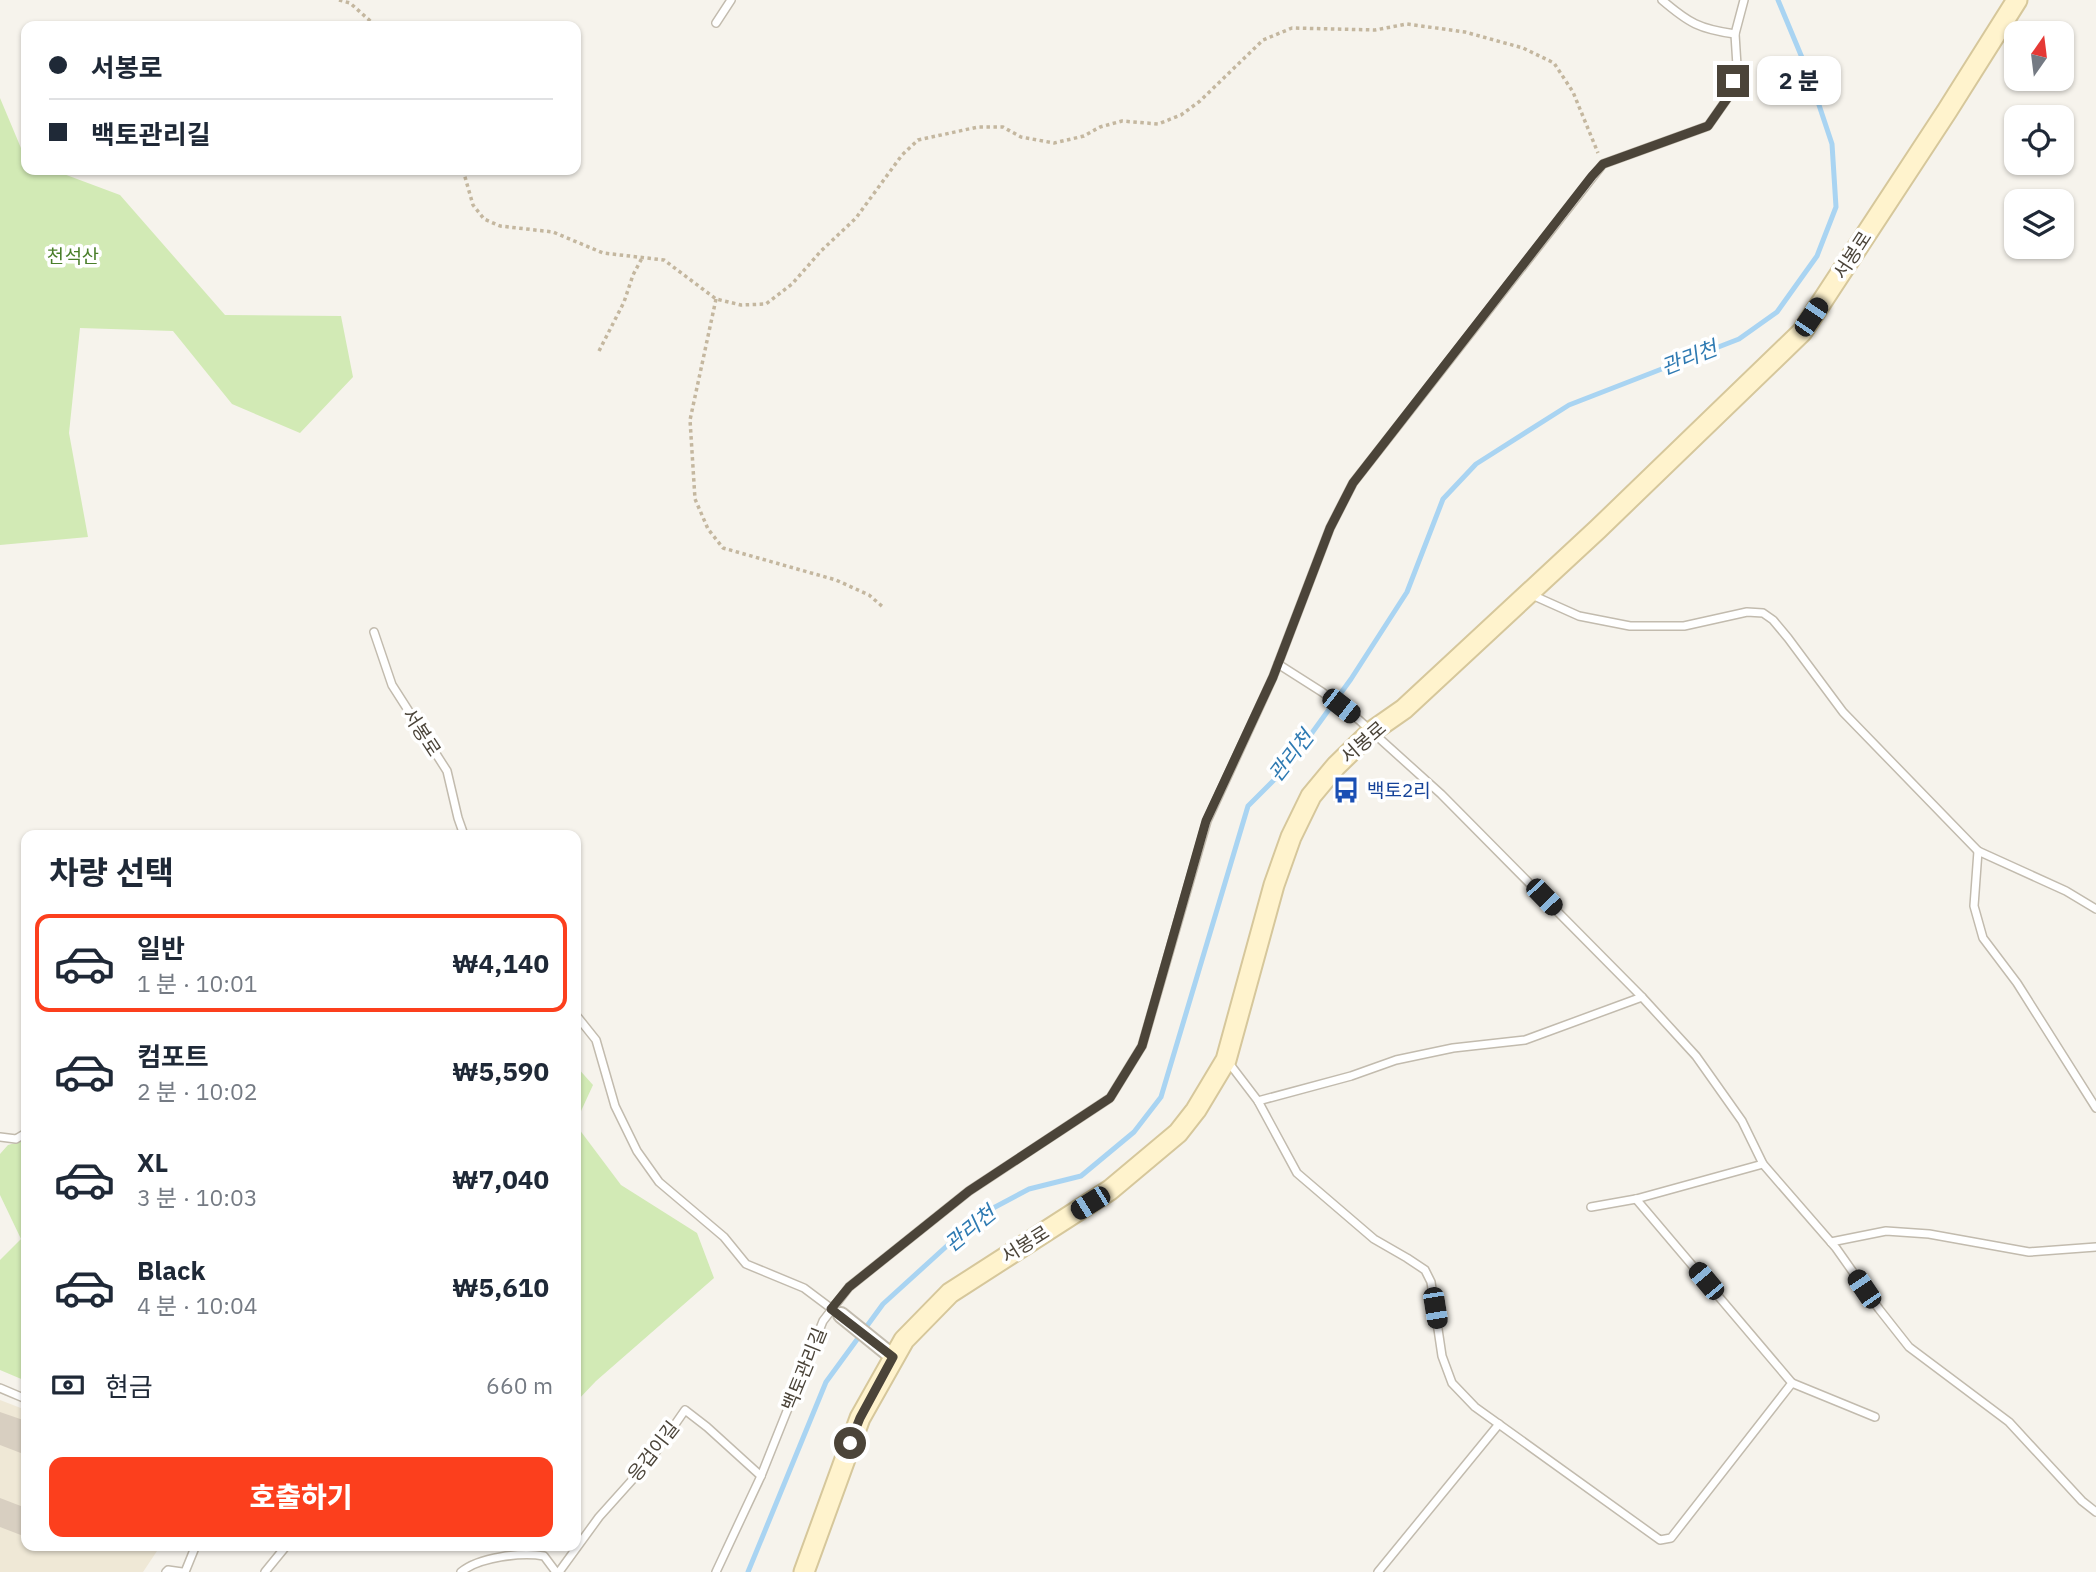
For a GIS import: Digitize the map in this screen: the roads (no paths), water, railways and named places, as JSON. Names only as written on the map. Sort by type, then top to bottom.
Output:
[{"type":"main road","name":"서봉로","points":[[804,1572],[860,1418],[904,1340],[950,1293],[1110,1190],[1178,1133],[1196,1110],[1226,1059],[1274,885],[1291,837],[1311,796],[1365,726],[1404,709],[1802,332],[2017,0]]},
{"type":"street","points":[[836,1312],[893,1357]]},
{"type":"lane","points":[[716,23],[731,0]]},
{"type":"lane","points":[[1662,0],[1688,22],[1735,34],[1744,0]]},
{"type":"lane","name":"백토관리길","points":[[716,1572],[761,1476],[824,1321],[836,1312],[849,1287],[969,1191],[1110,1098],[1142,1046],[1206,821],[1278,664],[1330,528],[1353,483],[1603,164],[1708,126],[1729,96],[1737,66],[1735,34]]},
{"type":"lane","points":[[1529,593],[1579,615],[1630,626],[1684,626],[1747,612],[1763,613],[1773,620],[1788,638],[1843,712],[1978,850],[2066,891],[2096,909]]},
{"type":"lane","name":"서봉로","points":[[374,632],[392,685],[447,771],[462,830]]},
{"type":"lane","points":[[1278,664],[1322,692],[1365,726],[1441,794],[1642,997],[1696,1056],[1742,1121],[1763,1164],[1831,1242],[1878,1309],[1909,1347],[2009,1422],[2082,1502],[2096,1512]]},
{"type":"lane","points":[[1978,850],[1974,906],[1983,938],[2017,983],[2096,1108]]},
{"type":"lane","points":[[1258,1101],[1407,1058],[1453,1048],[1525,1040],[1642,997]]},
{"type":"lane","points":[[581,1021],[596,1040],[615,1106],[637,1151],[659,1181],[724,1237],[746,1264],[804,1288],[836,1312]]},
{"type":"lane","points":[[1226,1059],[1258,1101],[1297,1173],[1374,1240],[1425,1270],[1431,1282],[1442,1356],[1452,1383],[1475,1407],[1660,1540],[1671,1538],[1792,1383]]},
{"type":"lane","points":[[0,1137],[16,1139],[21,1136]]},
{"type":"lane","points":[[1591,1207],[1636,1199],[1763,1164]]},
{"type":"lane","points":[[1636,1199],[1792,1383],[1875,1417]]},
{"type":"lane","points":[[1831,1242],[1886,1231],[1929,1234],[2029,1252],[2096,1247]]},
{"type":"lane","points":[[0,1388],[21,1396]]},
{"type":"lane","name":"응겁이길","points":[[581,1541],[651,1459],[685,1410],[761,1476]]},
{"type":"lane","points":[[1378,1572],[1499,1424]]},
{"type":"lane","points":[[166,1572],[183,1572],[193,1551]]},
{"type":"lane","points":[[265,1572],[282,1551]]},
{"type":"lane","name":"응겁이길","points":[[461,1572],[491,1559],[528,1553],[544,1556],[557,1572],[573,1551]]},
{"type":"waterway","name":"관리천","points":[[748,1572],[826,1382],[883,1304],[982,1214],[1029,1189],[1081,1176],[1134,1132],[1161,1097],[1248,806],[1288,766],[1351,679],[1407,592],[1443,499],[1476,464],[1569,405],[1739,339],[1777,312],[1817,256],[1836,207],[1832,144],[1808,72],[1778,0]]},
{"type":"place","name":"백토2리","points":[[1346,790]]},
{"type":"park label","name":"천석산","points":[[73,256]]}]
